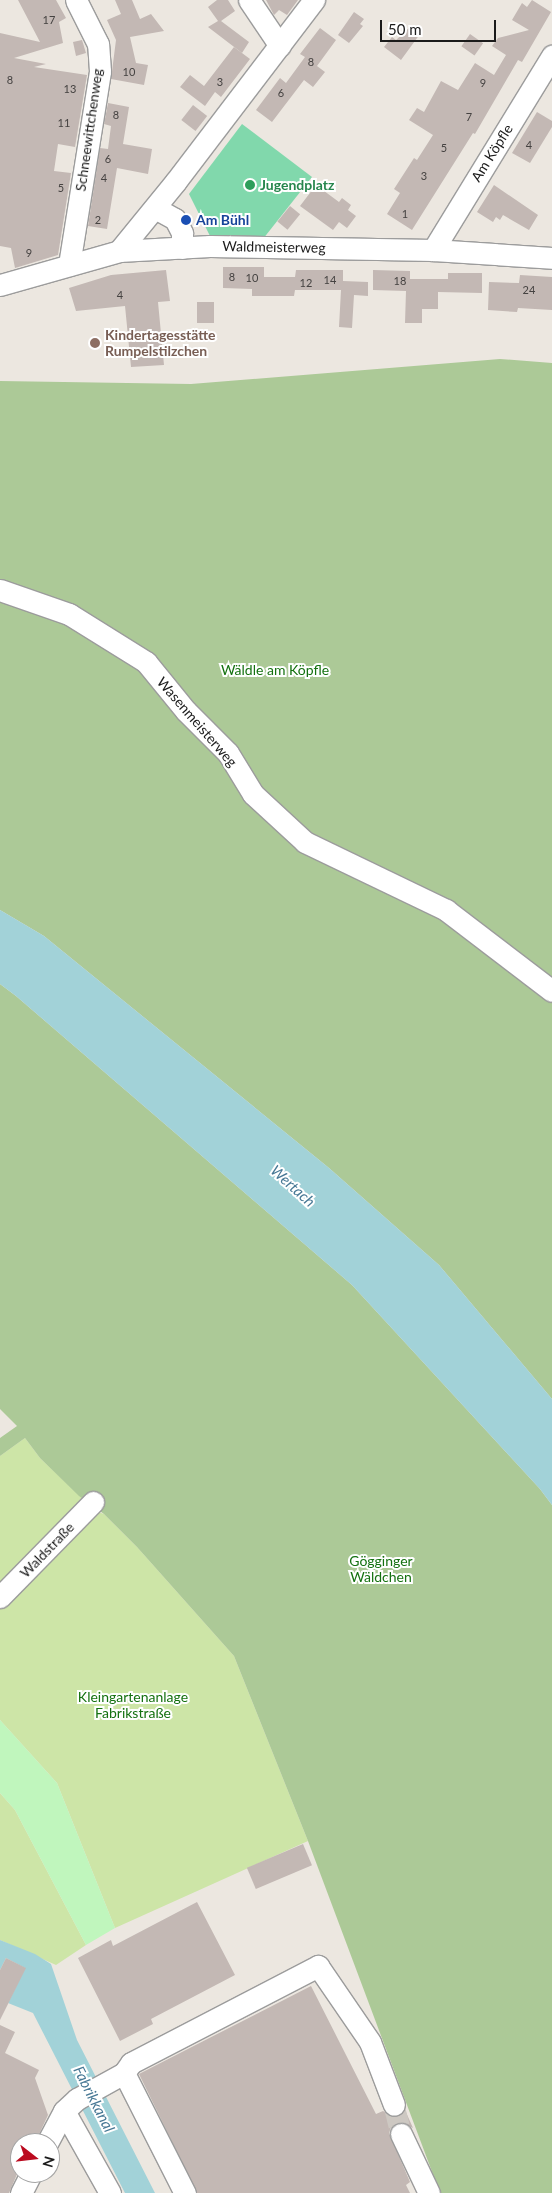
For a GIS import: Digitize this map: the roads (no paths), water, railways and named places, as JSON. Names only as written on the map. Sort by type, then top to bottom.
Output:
[{"type":"street","name":"Schneewittchenweg","points":[[68,266],[100,71],[98,44],[76,0]]},
{"type":"street","points":[[248,0],[280,46]]},
{"type":"street","points":[[119,251],[155,208],[314,0]]},
{"type":"street","name":"Am Köpfle","points":[[433,250],[552,56]]},
{"type":"street","points":[[155,208],[175,219],[182,233],[182,248]]},
{"type":"street","name":"Waldmeisterweg","points":[[0,285],[119,251],[210,246],[433,250],[552,258]]},
{"type":"street","name":"Wasenmeisterweg","points":[[0,590],[69,614],[146,662],[186,712],[228,753],[253,794],[305,842],[446,910],[552,991]]},
{"type":"street","name":"Waldstraße","points":[[0,1598],[93,1502]]},
{"type":"street","points":[[53,2133],[70,2105],[121,2075],[131,2063],[318,1966],[370,2042],[394,2105]]},
{"type":"street","points":[[121,2075],[185,2193]]},
{"type":"street","points":[[70,2105],[110,2193]]},
{"type":"street","points":[[401,2134],[429,2193]]},
{"type":"water","name":"Wertach","points":[[0,910],[44,936],[329,1168],[439,1265],[552,1399],[552,1505],[540,1489],[352,1285],[0,984]]},
{"type":"water","name":"Fabrikkanal","points":[[0,1940],[35,1954],[51,1964],[77,2040],[155,2193],[125,2193],[33,2013],[8,2003],[25,1968],[6,1958],[0,1970]]},
{"type":"tunnel","points":[[394,2105],[401,2134]]},
{"type":"place","name":"Jugendplatz","points":[[250,185]]},
{"type":"place","name":"Am Bühl","points":[[186,220]]},
{"type":"place","name":"Kindertagesstätte Rumpelstilzchen","points":[[95,343]]},
{"type":"park label","name":"Wäldle am Köpfle","points":[[275,670]]},
{"type":"park label","name":"Gögginger Wäldchen","points":[[381,1569]]},
{"type":"park label","name":"Kleingartenanlage Fabrikstraße","points":[[133,1705]]}]
